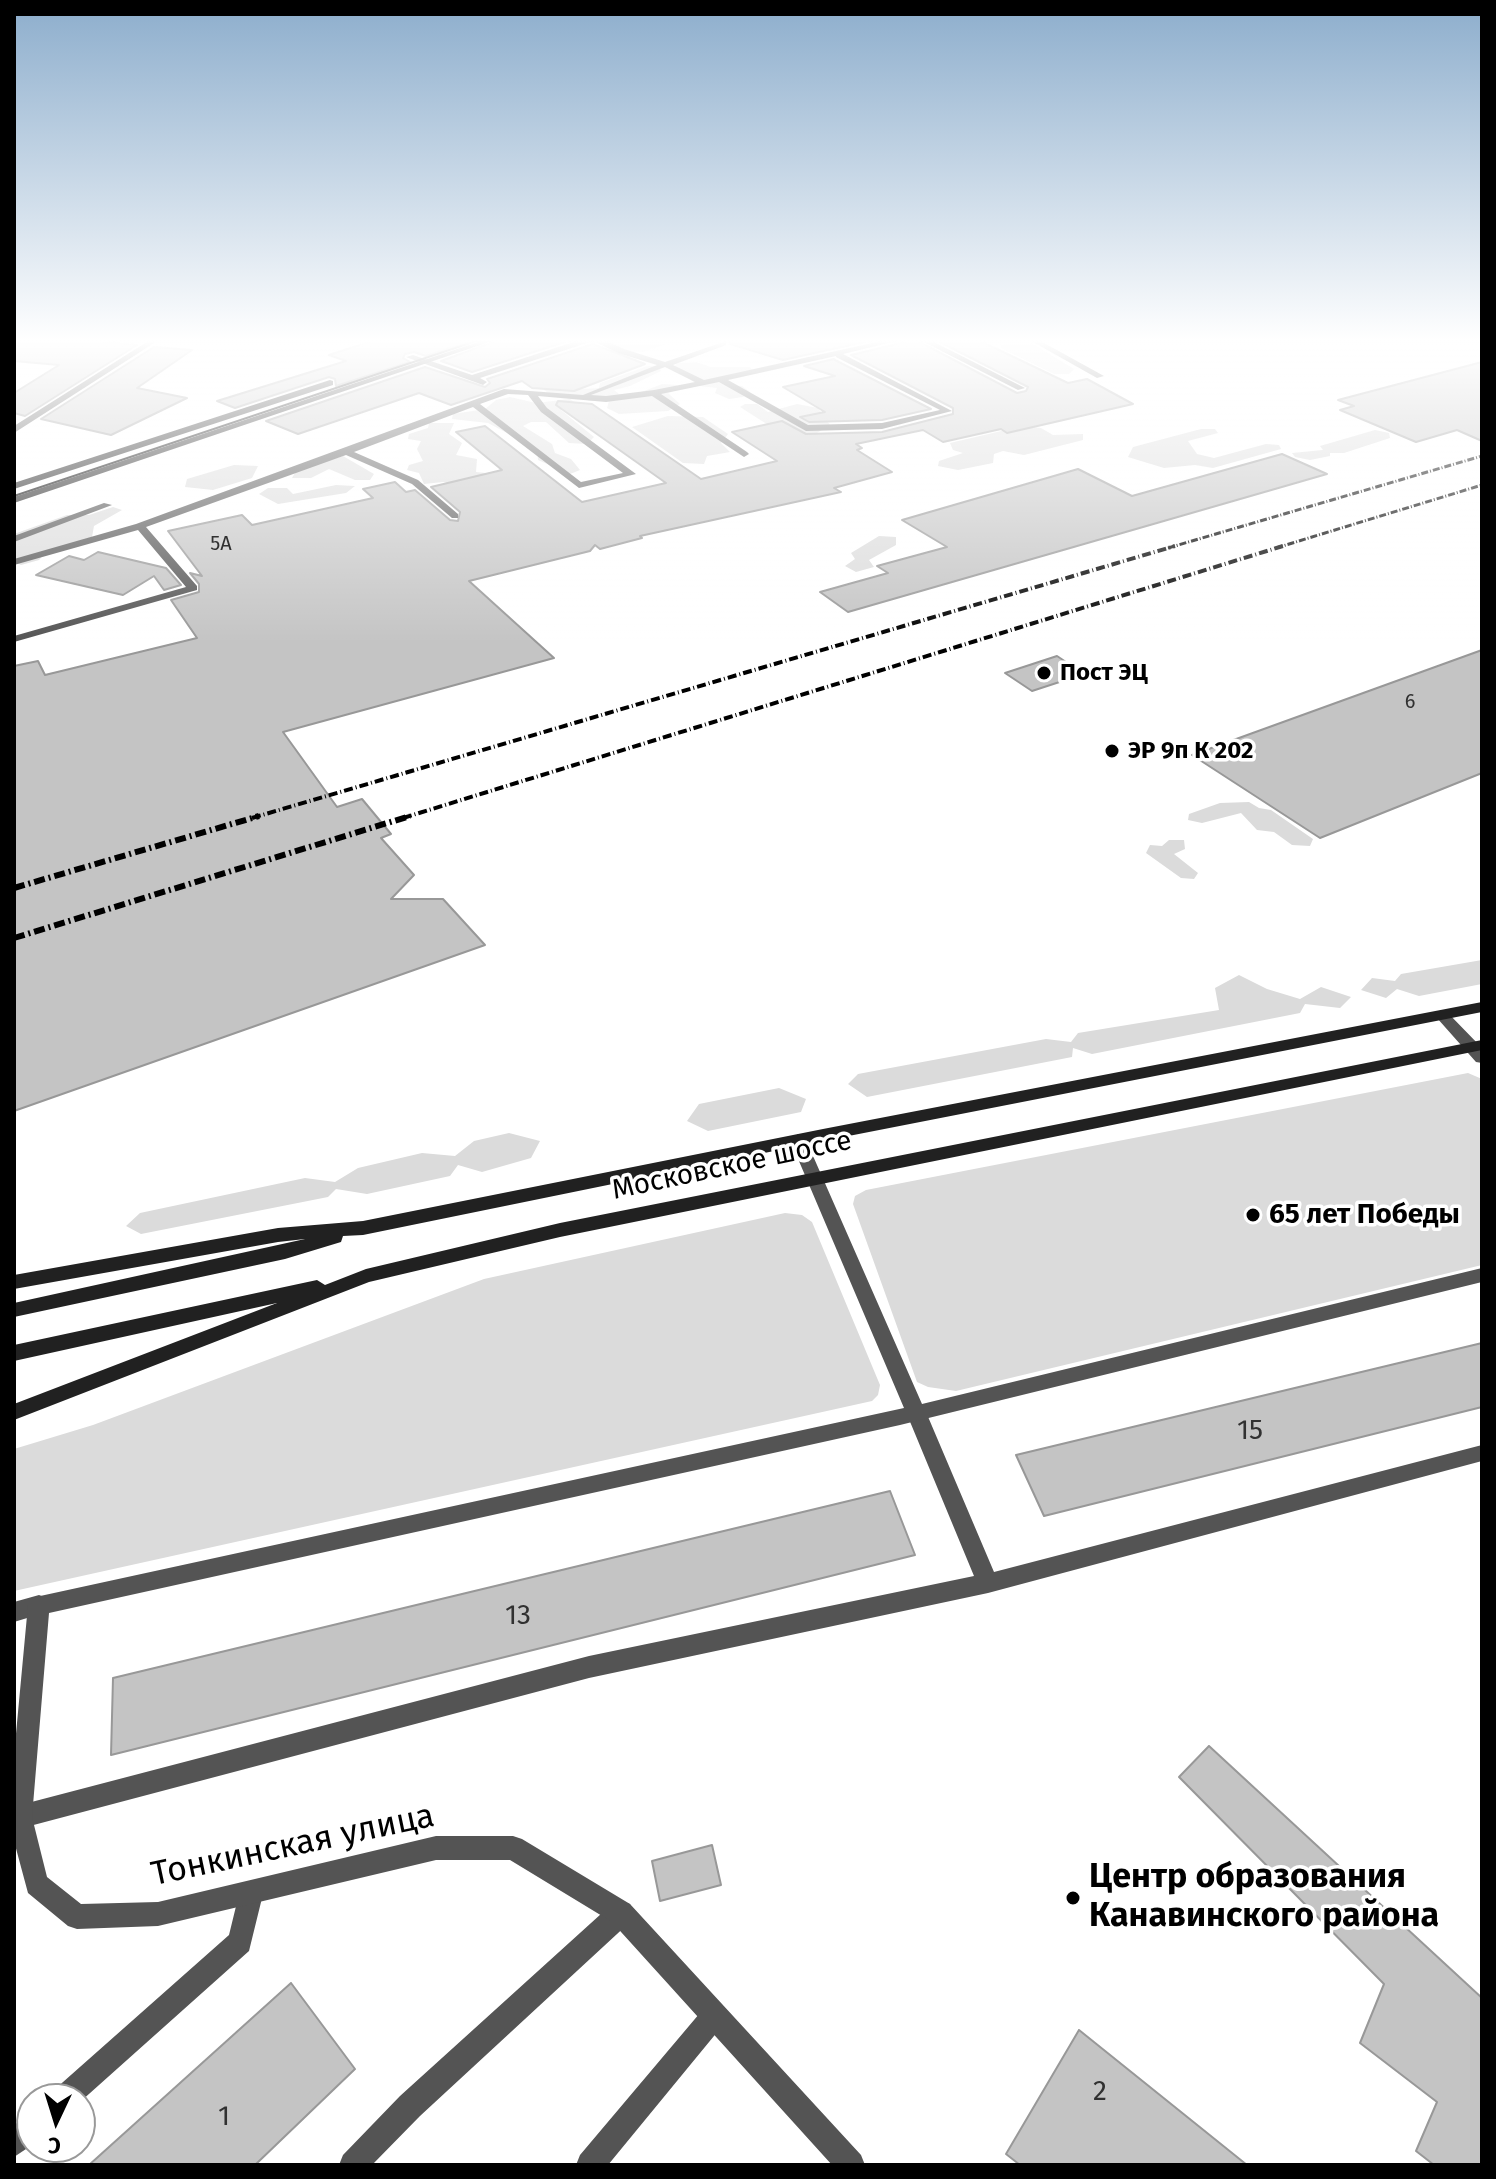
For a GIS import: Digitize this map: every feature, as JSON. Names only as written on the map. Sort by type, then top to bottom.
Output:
[{"type":"main road","points":[[14,486],[156,440]]},
{"type":"main road","points":[[14,500],[194,440]]},
{"type":"main road","name":"Московское шоссе","points":[[14,1282],[278,1235],[363,1228],[1482,1007]]},
{"type":"main road","name":"Московское шоссе","points":[[14,1412],[366,1276],[560,1230],[814,1178],[1479,1050]]},
{"type":"main road","points":[[14,1310],[285,1252],[363,1228]]},
{"type":"main road","points":[[14,1353],[366,1276]]},
{"type":"street","points":[[14,562],[140,526],[378,440]]},
{"type":"street","points":[[520,440],[579,485],[631,474],[584,440]]},
{"type":"street","points":[[723,440],[744,454]]},
{"type":"street","points":[[346,452],[415,482],[455,516]]},
{"type":"street","points":[[14,539],[107,505]]},
{"type":"street","points":[[14,639],[193,588],[140,526]]},
{"type":"street","points":[[1442,1015],[1479,1050]]},
{"type":"street","points":[[798,1140],[988,1583]]},
{"type":"street","points":[[14,1612],[916,1412],[1482,1275]]},
{"type":"street","points":[[17,1820],[589,1667],[988,1583],[1482,1453]]},
{"type":"street","name":"Тонкинская улица","points":[[39,1605],[17,1820],[37,1884],[77,1917],[158,1914],[436,1848],[513,1848],[621,1913],[851,2165]]},
{"type":"street","points":[[81,2083],[240,1942],[251,1894]]},
{"type":"street","points":[[353,2165],[410,2106],[621,1913]]},
{"type":"street","points":[[590,2165],[714,2016]]},
{"type":"shaded area","points":[[412,440],[457,440],[462,443],[456,455],[477,459],[476,472],[496,474],[460,485],[443,482],[424,484],[419,473],[407,470],[409,465],[423,461],[417,449],[421,441]]},
{"type":"shaded area","points":[[519,440],[545,440],[552,444],[555,453],[571,459],[580,470],[570,474],[538,460],[537,449]]},
{"type":"shaded area","points":[[565,440],[591,440],[587,444],[569,443]]},
{"type":"shaded area","points":[[650,440],[724,440],[721,443],[730,452],[707,456],[704,464],[683,463]]},
{"type":"shaded area","points":[[964,440],[1083,440],[1024,455],[1003,451],[994,454],[993,463],[958,470],[938,466],[939,461],[963,453],[953,450],[950,443]]},
{"type":"shaded area","points":[[1161,440],[1193,440],[1188,441],[1197,454],[1214,458],[1266,444],[1279,445],[1281,449],[1213,468],[1195,465],[1164,468],[1128,457],[1133,447]]},
{"type":"shaded area","points":[[1342,440],[1385,440],[1310,460],[1295,457],[1292,453],[1323,450],[1320,446]]},
{"type":"shaded area","points":[[343,456],[374,474],[370,480],[355,480],[329,469],[311,478],[292,478],[296,471]]},
{"type":"shaded area","points":[[234,465],[258,466],[252,478],[213,490],[185,487],[187,479]]},
{"type":"shaded area","points":[[336,485],[355,486],[346,493],[278,504],[259,494],[268,488],[287,488],[293,494]]},
{"type":"shaded area","points":[[113,507],[122,510],[94,526],[92,537],[47,551],[39,560],[21,565],[14,561],[14,534],[67,515],[89,515]]},
{"type":"shaded area","points":[[879,536],[896,537],[896,545],[869,560],[874,567],[856,572],[845,566],[855,559],[851,553]]},
{"type":"shaded area","points":[[1249,802],[1271,810],[1313,839],[1310,846],[1292,845],[1274,832],[1257,830],[1241,813],[1202,823],[1188,820],[1189,814],[1220,803]]},
{"type":"shaded area","points":[[1169,840],[1184,840],[1185,849],[1174,854],[1198,873],[1194,879],[1181,878],[1146,853],[1150,845],[1162,846]]},
{"type":"shaded area","points":[[1482,960],[1482,984],[1419,996],[1397,989],[1386,998],[1361,990],[1372,978],[1395,981],[1401,974]]},
{"type":"shaded area","points":[[1239,975],[1267,989],[1300,999],[1321,987],[1351,997],[1340,1008],[1305,1004],[1300,1013],[1092,1054],[1073,1048],[1072,1057],[867,1097],[848,1084],[858,1074],[1046,1039],[1071,1042],[1078,1033],[1219,1010],[1215,988]]},
{"type":"shaded area","points":[[1468,1073],[1482,1079],[1482,1265],[956,1391],[917,1382],[853,1204],[855,1196],[866,1190]]},
{"type":"shaded area","points":[[779,1088],[806,1099],[801,1112],[708,1131],[687,1121],[699,1104]]},
{"type":"shaded area","points":[[509,1133],[540,1141],[531,1158],[482,1172],[458,1165],[450,1176],[367,1194],[336,1189],[328,1197],[141,1234],[126,1226],[140,1213],[305,1178],[335,1182],[358,1168],[422,1153],[455,1156],[474,1141]]},
{"type":"shaded area","points":[[785,1213],[802,1215],[812,1222],[880,1385],[878,1395],[872,1401],[14,1591],[14,1449],[93,1425],[484,1279]]},
{"type":"building","points":[[465,440],[502,440],[582,502],[666,483],[605,440],[644,440],[701,479],[777,461],[744,440],[877,440],[856,444],[862,448],[857,450],[892,472],[834,488],[841,492],[640,536],[642,538],[600,549],[595,545],[590,551],[469,581],[554,658],[283,732],[337,807],[362,799],[391,834],[381,838],[414,875],[391,899],[443,899],[485,945],[14,1111],[14,666],[38,661],[45,675],[197,638],[171,600],[199,592],[199,584],[190,573],[202,576],[168,531],[242,515],[252,525],[373,498],[363,489],[395,482],[406,492],[415,490],[450,520],[458,521],[460,512],[431,487],[502,470]]},
{"type":"building","points":[[1282,454],[1327,474],[848,612],[820,592],[888,573],[877,566],[947,547],[902,520],[1078,469],[1132,496]]},
{"type":"building","points":[[98,552],[166,568],[181,585],[164,590],[154,576],[123,595],[36,575],[69,556],[84,560]]},
{"type":"building","points":[[1482,650],[1482,773],[1320,838],[1192,755]]},
{"type":"building","name":"Пост ЭЦ","points":[[1057,656],[1084,674],[1032,691],[1005,673]]},
{"type":"building","points":[[1482,1343],[1482,1407],[1044,1516],[1016,1455]]},
{"type":"building","points":[[890,1491],[915,1555],[111,1755],[113,1678]]},
{"type":"building","points":[[1209,1746],[1482,1998],[1482,2165],[1434,2165],[1416,2151],[1437,2102],[1360,2043],[1384,1984],[1179,1777]]},
{"type":"building","points":[[712,1845],[721,1885],[660,1901],[652,1861]]},
{"type":"building","points":[[291,1983],[355,2069],[255,2165],[89,2165],[96,2163],[96,2159]]},
{"type":"building","points":[[1079,2030],[1247,2165],[1020,2165],[1006,2154]]},
{"type":"tram line","points":[[14,496],[182,440]]},
{"type":"railway","points":[[1168,548],[1482,456]]},
{"type":"railway","points":[[1276,548],[1482,485]]},
{"type":"railway","points":[[252,818],[1175,546]]},
{"type":"railway","points":[[403,818],[1283,546]]},
{"type":"railway","points":[[14,888],[259,816]]},
{"type":"railway","points":[[14,938],[410,816]]},
{"type":"place","name":"Пост ЭЦ","points":[[1044,673]]},
{"type":"place","name":"ЭР 9п К 202","points":[[1112,751]]},
{"type":"place","name":"65 лет Победы","points":[[1253,1215]]},
{"type":"place","name":"Центр образования Канавинского района","points":[[1073,1898]]}]
